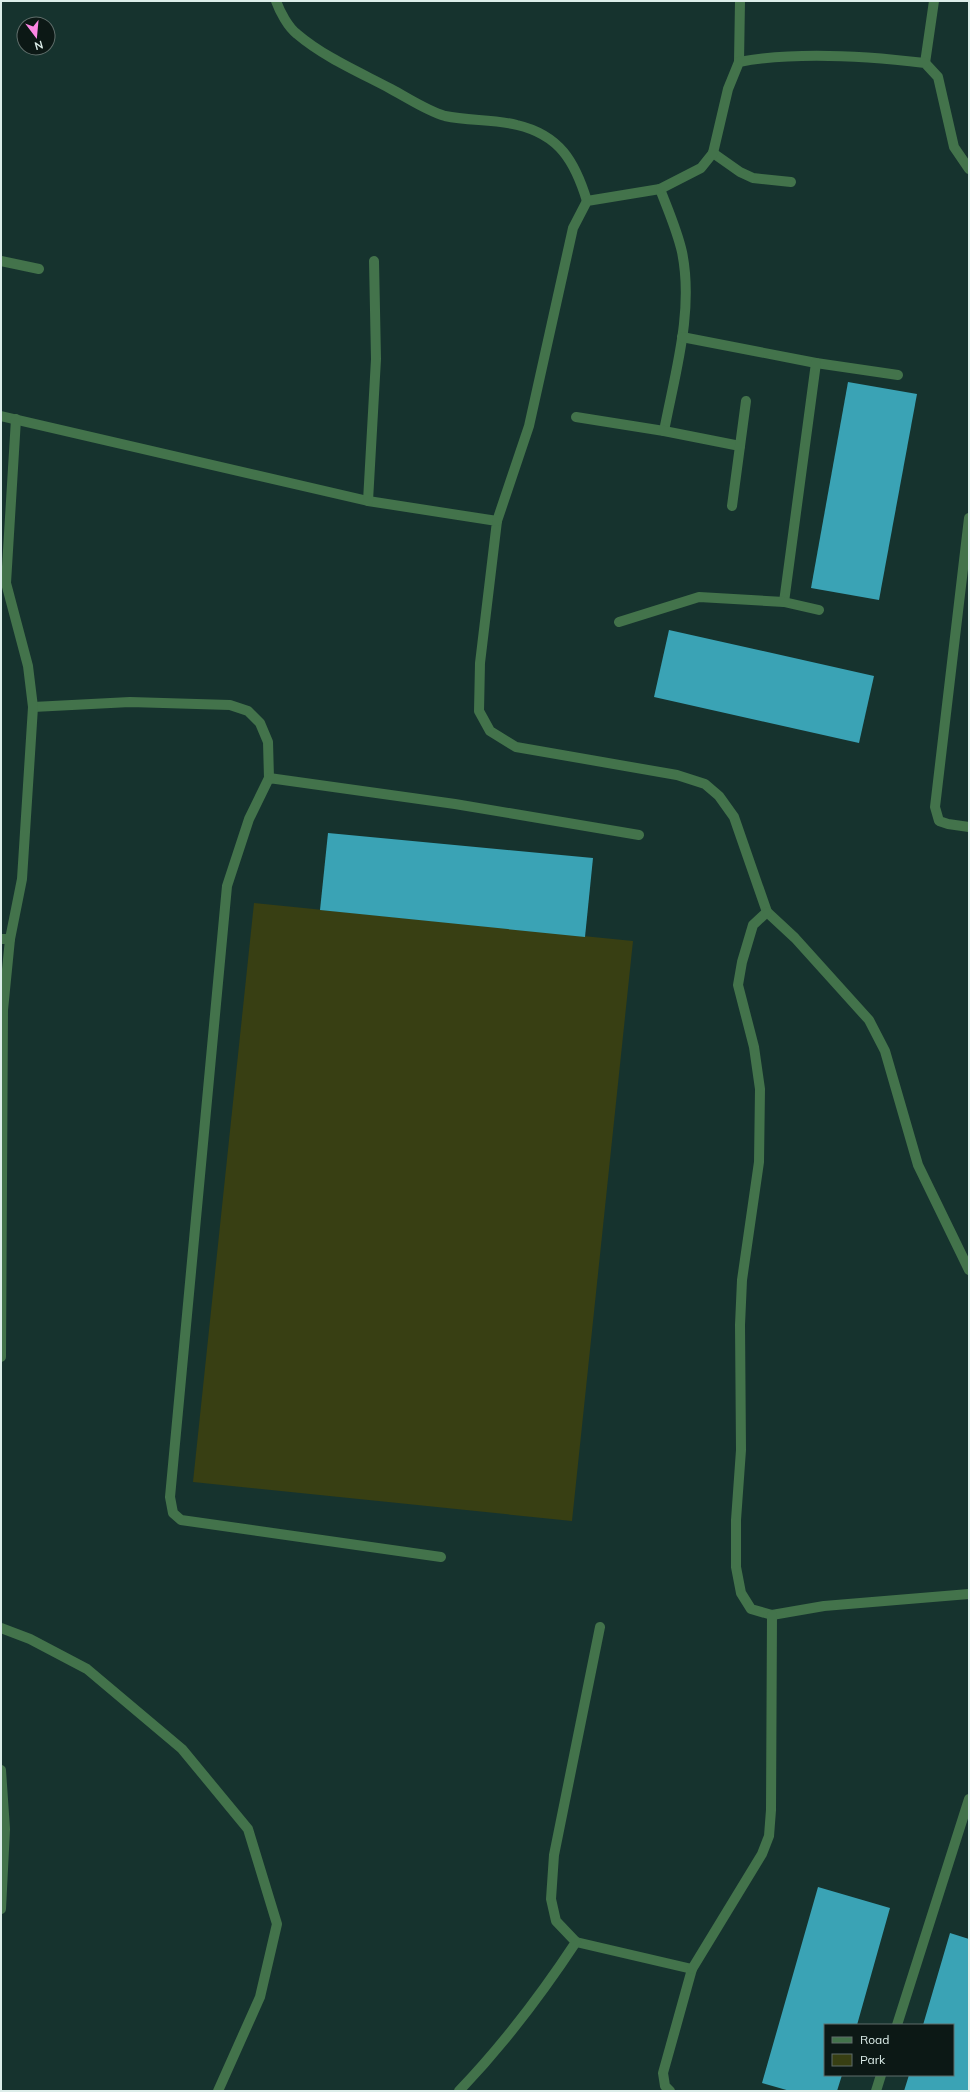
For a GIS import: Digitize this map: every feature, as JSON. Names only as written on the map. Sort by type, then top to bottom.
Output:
[{"type":"street","points":[[276,1],[279,9],[295,33],[320,51],[418,104],[444,116],[518,125],[548,138],[564,152],[578,173],[587,201],[573,228],[529,426],[497,521],[480,663],[479,711],[490,731],[516,747],[677,775],[705,784],[719,796],[734,817],[767,912],[795,938],[869,1020],[885,1051],[918,1165],[969,1270]]},
{"type":"street","points":[[587,201],[660,189],[701,168],[713,153],[728,89],[739,62],[740,1]]},
{"type":"street","points":[[925,63],[934,1]]},
{"type":"street","points":[[739,62],[769,56],[883,58],[925,63],[938,77],[954,147],[969,169]]},
{"type":"street","points":[[713,153],[740,172],[753,178],[791,182]]},
{"type":"street","points":[[660,189],[674,225],[682,253],[686,300],[682,337],[664,431]]},
{"type":"street","points":[[1,261],[39,269]]},
{"type":"street","points":[[368,501],[376,359],[374,261]]},
{"type":"street","points":[[682,337],[816,363],[898,375]]},
{"type":"street","points":[[784,602],[816,363]]},
{"type":"street","points":[[732,506],[746,401]]},
{"type":"street","points":[[1,416],[368,501],[497,521]]},
{"type":"street","points":[[576,417],[664,431],[740,446]]},
{"type":"street","points":[[1,1357],[3,1010],[5,939],[22,879],[33,707],[28,666],[6,583],[16,419]]},
{"type":"street","points":[[969,518],[935,807],[939,821],[969,827]]},
{"type":"street","points":[[618,622],[699,597],[784,602],[820,610]]},
{"type":"street","points":[[33,707],[130,702],[230,705],[248,711],[260,723],[268,742],[269,778],[249,819],[227,886],[170,1497],[173,1512],[180,1520],[441,1557]]},
{"type":"street","points":[[269,778],[455,804],[639,835]]},
{"type":"street","points":[[767,912],[753,925],[742,962],[738,985],[754,1047],[760,1089],[759,1162],[741,1288],[741,1450],[736,1520],[736,1567],[741,1593],[751,1609],[772,1615],[824,1606],[969,1594]]},
{"type":"street","points":[[670,2091],[666,2086],[663,2073],[692,1969],[762,1854],[769,1836],[771,1810],[772,1615]]},
{"type":"street","points":[[600,1627],[554,1855],[551,1899],[556,1921],[576,1942],[692,1969]]},
{"type":"street","points":[[1,1628],[30,1639],[87,1669],[182,1749],[248,1829],[277,1924],[260,1997],[218,2091]]},
{"type":"street","points":[[1,1770],[5,1828],[1,1909]]},
{"type":"street","points":[[897,2024],[969,1799]]},
{"type":"street","points":[[459,2091],[488,2062],[542,1993],[576,1942]]},
{"type":"street","points":[[876,2091],[881,2076]]},
{"type":"green space","points":[[254,903],[633,941],[572,1521],[193,1482]]},
{"type":"building","points":[[848,382],[917,394],[879,600],[811,588]]},
{"type":"building","points":[[669,630],[874,676],[859,743],[654,697]]},
{"type":"building","points":[[328,833],[593,858],[585,937],[320,910]]},
{"type":"building","points":[[818,1887],[890,1908],[857,2024],[824,2024],[824,2076],[842,2076],[837,2091],[790,2091],[762,2083]]},
{"type":"building","points":[[950,1933],[969,1939],[969,2091],[904,2091],[909,2076],[954,2076],[954,2024],[923,2024]]}]
